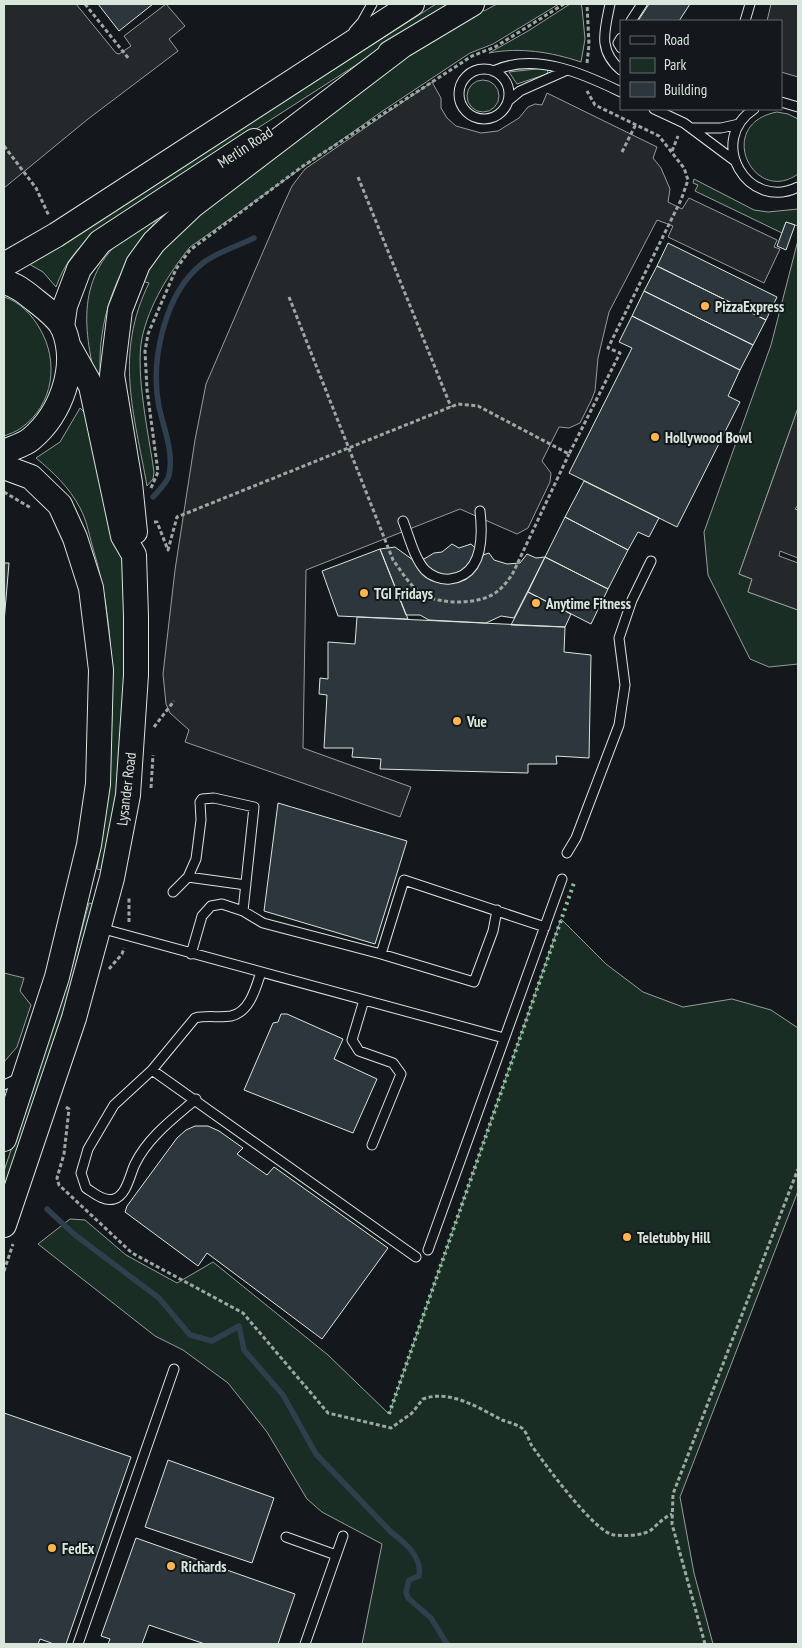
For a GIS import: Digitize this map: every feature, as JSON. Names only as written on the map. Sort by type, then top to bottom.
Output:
[{"type":"street","name":"Merlin Road","points":[[4,264],[56,236],[412,4]]},
{"type":"street","name":"Merlin Road","points":[[4,452],[30,440],[52,418],[60,404],[67,373],[65,306],[79,268],[100,242],[402,46],[472,4]]},
{"type":"street","points":[[134,555],[136,525],[112,375],[120,310],[138,264],[154,242],[192,206],[402,46]]},
{"type":"street","name":"Lysander Road","points":[[4,282],[16,285],[45,308],[65,337],[90,386],[123,536],[134,555],[136,675],[128,795],[100,928],[10,1230]]},
{"type":"street","name":"Lysander Road","points":[[4,466],[31,476],[60,505],[75,538],[91,588],[101,670],[98,784],[89,845],[57,977],[14,1080],[4,1137]]},
{"type":"lane","points":[[332,55],[362,22],[372,4]]},
{"type":"lane","points":[[610,4],[604,46],[612,62],[620,69]]},
{"type":"lane","points":[[631,20],[642,4]]},
{"type":"lane","points":[[745,20],[750,4]]},
{"type":"lane","points":[[493,71],[510,64],[549,64],[620,92]]},
{"type":"lane","points":[[508,101],[508,86],[500,74],[493,71],[479,69],[466,76],[459,89],[460,105],[471,117],[487,120],[501,113],[508,101],[520,91],[565,71]]},
{"type":"lane","points":[[656,110],[691,128],[717,150],[734,161],[741,173],[751,184],[764,190],[786,191],[798,195]]},
{"type":"lane","points":[[734,161],[734,136],[739,124],[750,110]]},
{"type":"lane","points":[[691,128],[722,128],[739,124]]},
{"type":"lane","points":[[786,191],[798,187]]},
{"type":"lane","points":[[403,521],[417,556],[425,570],[435,577],[446,580],[458,578],[468,572],[476,563],[481,543],[480,511]]},
{"type":"lane","points":[[567,853],[576,838],[618,725],[625,685],[619,638],[632,600],[651,561]]},
{"type":"lane","points":[[173,892],[188,877],[196,860],[201,820],[200,802],[202,799],[214,798],[254,807],[243,911]]},
{"type":"lane","points":[[188,877],[246,885]]},
{"type":"lane","points":[[428,1250],[562,879]]},
{"type":"lane","points":[[381,954],[404,880],[544,927]]},
{"type":"lane","points":[[191,954],[202,916],[211,906],[222,904],[243,911],[263,923],[381,954],[474,982],[493,931],[496,910]]},
{"type":"lane","points":[[100,928],[504,1038]]},
{"type":"lane","points":[[196,1099],[149,1142],[136,1162],[119,1196],[112,1200],[101,1197],[86,1188],[81,1173],[88,1149],[114,1105],[152,1070],[196,1018],[232,1016],[242,1011],[254,995],[261,972]]},
{"type":"lane","points":[[364,1000],[352,1040],[359,1051],[393,1064],[401,1074],[372,1145]]},
{"type":"lane","points":[[152,1070],[196,1099],[416,1257]]},
{"type":"lane","points":[[78,1644],[174,1369]]},
{"type":"lane","points":[[305,1644],[343,1536]]},
{"type":"lane","points":[[286,1537],[336,1555]]},
{"type":"path","points":[[85,4],[129,59]]},
{"type":"path","points":[[146,496],[158,472],[147,390],[145,352],[148,334],[176,269],[190,250],[304,166],[472,56],[495,47],[564,4]]},
{"type":"path","points":[[289,297],[393,560],[408,581],[424,595],[453,603],[472,601],[498,592],[512,575],[569,454],[620,353],[608,348],[681,200],[688,180],[684,168],[660,136],[595,105],[588,95],[584,77],[589,44],[587,4]]},
{"type":"path","points":[[622,152],[636,124]]},
{"type":"path","points":[[4,146],[36,188],[49,215]]},
{"type":"path","points":[[358,178],[451,407]]},
{"type":"path","points":[[147,521],[157,522],[168,550],[177,517],[458,404],[478,406],[569,454]]},
{"type":"path","points":[[4,492],[35,511]]},
{"type":"path","points":[[152,722],[152,729],[174,701]]},
{"type":"path","points":[[150,794],[154,767],[153,748]]},
{"type":"path","points":[[106,978],[109,969],[122,954],[128,936],[131,908],[128,891]]},
{"type":"path","points":[[61,1105],[69,1109],[64,1154],[57,1178],[59,1185],[132,1253],[243,1313],[328,1413],[391,1428],[412,1413],[423,1399],[440,1396],[457,1400],[478,1407],[522,1428],[533,1446],[580,1508],[606,1533],[612,1535],[631,1535],[649,1531],[659,1521],[672,1514]]},
{"type":"path","points":[[705,1644],[672,1524],[673,1494],[798,1169]]},
{"type":"path","points":[[4,1272],[10,1230]]},
{"type":"green space","points":[[436,4],[451,4],[96,232],[72,257],[56,287],[43,272],[29,264]]},
{"type":"green space","points":[[497,4],[559,4],[493,44],[470,53],[381,112],[190,247],[182,257],[167,279],[155,302],[142,338],[140,352],[141,386],[154,472],[153,479],[147,486],[130,384],[132,334],[138,309],[149,283],[138,280],[172,231],[415,49],[481,7],[484,11]]},
{"type":"green space","points":[[570,4],[581,4],[582,8],[585,39],[581,62],[535,52],[512,50],[489,53],[528,31]]},
{"type":"green space","points":[[545,68],[548,70],[547,74],[517,84],[509,72]]},
{"type":"green space","points":[[483,80],[489,81],[494,85],[498,90],[498,102],[494,107],[489,111],[483,112],[477,111],[472,107],[468,102],[467,96],[468,90],[472,85],[477,81]]},
{"type":"green space","points":[[777,112],[788,114],[798,119],[798,174],[782,181],[767,180],[755,172],[747,160],[744,145],[747,131],[758,119]]},
{"type":"green space","points":[[694,179],[754,210],[768,212],[798,209],[798,226],[786,222],[782,233],[695,191],[698,185],[693,183]]},
{"type":"green space","points":[[166,211],[143,237],[133,252],[116,284],[110,301],[105,318],[100,353],[102,408],[89,346],[87,325],[87,305],[91,285],[100,266],[118,243]]},
{"type":"green space","points":[[798,240],[798,408],[739,574],[752,579],[748,592],[798,610],[798,664],[769,667],[750,659],[708,575],[704,532],[771,345]]},
{"type":"green space","points":[[4,297],[20,305],[37,324],[46,341],[51,368],[47,395],[41,407],[21,428],[4,436]]},
{"type":"green space","points":[[80,408],[84,412],[111,503],[122,558],[126,596],[127,635],[124,715],[116,794],[105,871],[97,869],[107,789],[112,706],[112,665],[102,584],[87,526],[80,508],[61,481],[36,458],[60,442]]},
{"type":"green space","points":[[89,903],[97,905],[85,954],[4,1197],[4,1171],[73,962]]},
{"type":"green space","points":[[561,919],[606,964],[643,992],[683,1007],[732,999],[771,1010],[798,1028],[798,1191],[680,1497],[694,1573],[713,1644],[362,1644],[382,1544],[322,1512],[307,1499],[267,1432],[228,1383],[183,1350],[155,1336],[38,1244],[70,1219],[85,1220],[126,1255],[177,1283],[213,1262],[328,1355],[389,1414]]},
{"type":"green space","points":[[4,973],[24,978],[20,991],[31,1005],[17,1047],[4,1062]]},
{"type":"shaded area","points":[[4,4],[76,4],[116,53],[119,54],[131,46],[124,36],[166,4],[185,26],[169,39],[178,51],[88,119],[4,188]]},
{"type":"shaded area","points":[[771,4],[798,4],[798,77],[782,72],[782,20],[767,20]]},
{"type":"shaded area","points":[[432,82],[441,98],[441,108],[447,118],[456,126],[481,133],[498,131],[519,118],[528,107],[535,104],[542,105],[547,93],[657,147],[653,158],[661,168],[670,189],[668,202],[682,209],[689,198],[777,240],[774,247],[780,249],[764,283],[668,237],[673,226],[657,220],[609,312],[598,358],[595,391],[591,401],[580,423],[569,428],[559,427],[542,461],[551,473],[550,482],[528,528],[517,534],[460,509],[306,570],[303,748],[411,787],[400,817],[185,742],[189,730],[170,713],[166,704],[163,674],[175,570],[195,440],[206,384],[281,210],[292,186],[305,169]]},
{"type":"shaded area","points":[[798,408],[798,505],[795,509],[798,510],[798,558],[780,551],[779,556],[798,563],[798,610],[748,592],[752,579],[739,574]]},
{"type":"building","points":[[98,4],[153,4],[119,31]]},
{"type":"building","points":[[649,4],[690,4],[680,20],[639,20]]},
{"type":"building","points":[[786,222],[795,225],[786,250],[777,246]]},
{"type":"building","points":[[668,243],[777,297],[766,320],[657,266]]},
{"type":"building","name":"PizzaExpress","points":[[657,266],[766,320],[753,345],[644,291]]},
{"type":"building","points":[[644,291],[753,345],[740,370],[632,316]]},
{"type":"building","name":"Hollywood Bowl","points":[[632,316],[740,370],[728,396],[740,402],[677,527],[569,473],[632,348],[619,342]]},
{"type":"building","points":[[584,481],[659,518],[649,537],[638,532],[628,550],[565,517]]},
{"type":"building","points":[[565,517],[628,550],[608,589],[545,557]]},
{"type":"building","points":[[452,544],[459,548],[471,544],[483,555],[489,553],[494,560],[507,564],[520,563],[527,554],[536,558],[545,557],[514,618],[501,616],[486,623],[429,620],[420,615],[406,615],[380,549],[395,547],[413,560],[424,559],[434,553],[442,552]]},
{"type":"building","name":"TGI Fridays","points":[[380,549],[408,619],[338,616],[322,571]]},
{"type":"building","points":[[545,557],[608,589],[591,624],[528,592]]},
{"type":"building","points":[[4,563],[9,563],[4,622]]},
{"type":"building","name":"Anytime Fitness","points":[[528,592],[571,614],[565,627],[511,625]]},
{"type":"building","name":"Vue","points":[[357,617],[565,627],[564,652],[591,655],[589,758],[556,756],[557,764],[528,764],[528,773],[380,769],[381,759],[352,757],[353,748],[324,748],[327,695],[319,694],[320,678],[328,679],[328,642],[355,644]]},
{"type":"building","points":[[278,803],[407,841],[375,944],[264,911]]},
{"type":"building","points":[[281,1014],[287,1014],[343,1039],[334,1059],[377,1079],[353,1133],[244,1090],[273,1023],[278,1022]]},
{"type":"building","points":[[195,1126],[208,1126],[219,1131],[243,1148],[237,1154],[267,1175],[274,1167],[388,1248],[322,1339],[207,1253],[198,1266],[125,1212],[127,1206],[177,1138],[186,1130]]},
{"type":"building","name":"FedEx","points":[[4,1413],[131,1457],[66,1644],[54,1644],[40,1639],[38,1644],[4,1644]]},
{"type":"building","points":[[168,1460],[274,1498],[252,1563],[145,1527]]},
{"type":"building","name":"Richards","points":[[136,1538],[295,1594],[278,1644],[205,1644],[149,1625],[142,1644],[108,1644],[110,1639],[101,1636]]},
{"type":"waterway","points":[[153,497],[167,481],[170,467],[168,441],[159,407],[157,389],[159,350],[163,329],[170,310],[178,292],[203,263],[221,252],[254,238]]},
{"type":"waterway","points":[[47,1209],[75,1235],[159,1298],[190,1335],[212,1341],[239,1326],[244,1350],[283,1395],[316,1454],[391,1532],[407,1545],[415,1556],[418,1563],[419,1576],[409,1580],[406,1592],[408,1598],[431,1618],[447,1644]]},
{"type":"hedge","points":[[389,1414],[575,880]]},
{"type":"place","name":"PizzaExpress","points":[[705,306]]},
{"type":"place","name":"Hollywood Bowl","points":[[655,437]]},
{"type":"place","name":"TGI Fridays","points":[[364,593]]},
{"type":"place","name":"Anytime Fitness","points":[[536,603]]},
{"type":"place","name":"Vue","points":[[457,721]]},
{"type":"place","name":"Teletubby Hill","points":[[627,1237]]},
{"type":"place","name":"FedEx","points":[[52,1548]]},
{"type":"place","name":"Richards","points":[[171,1566]]}]
